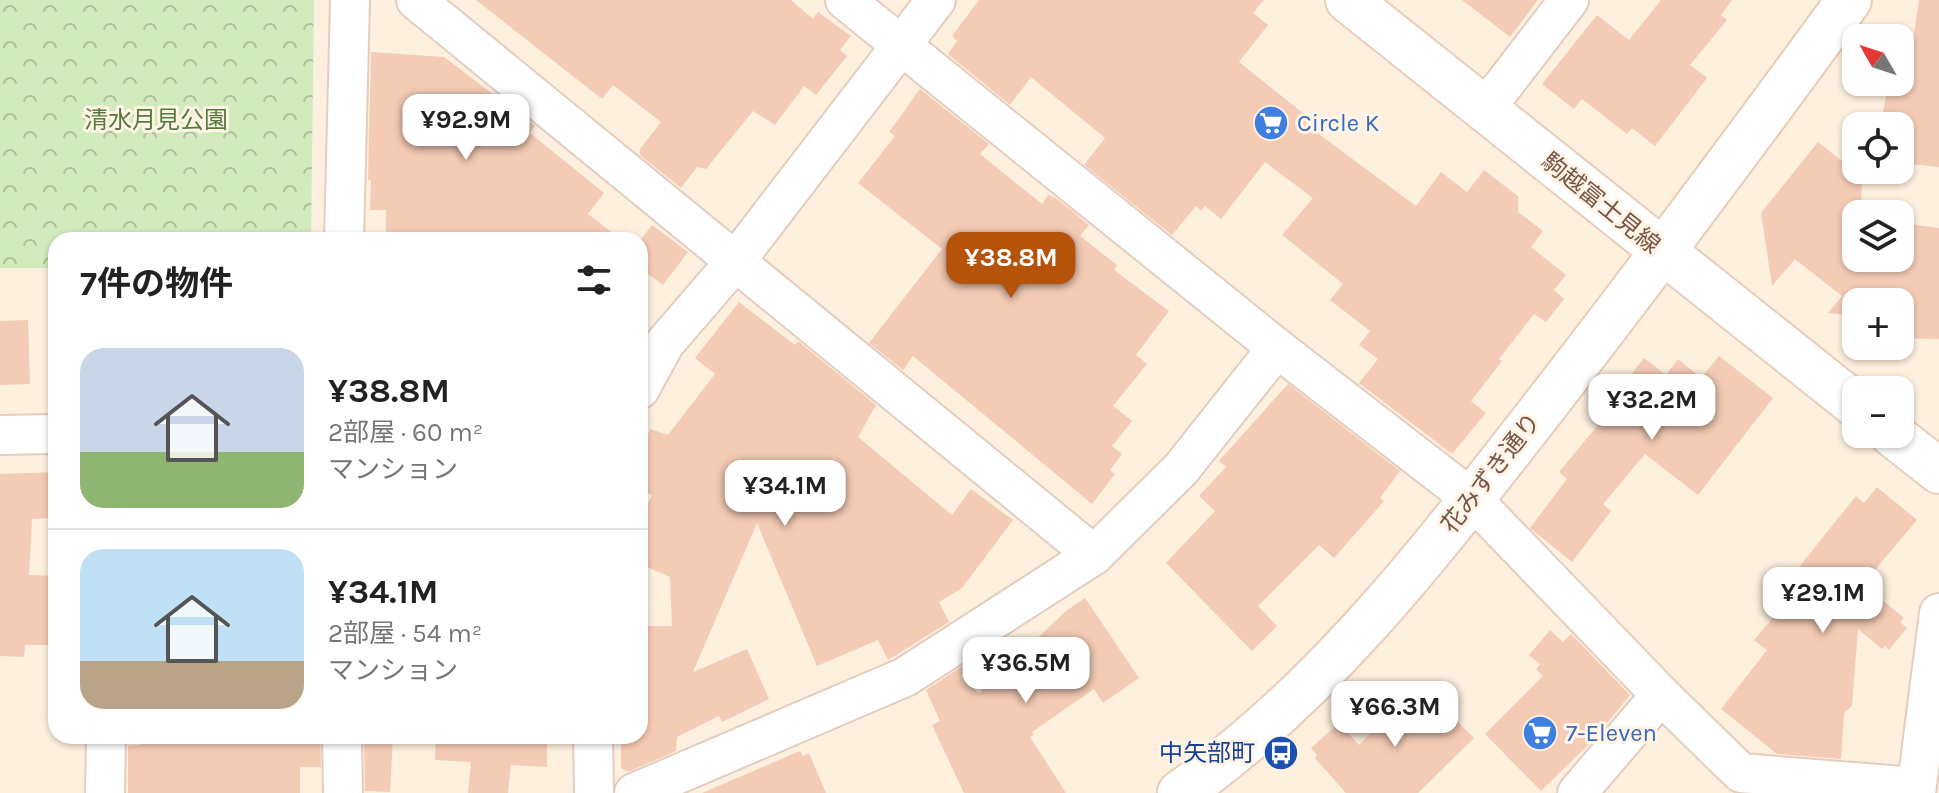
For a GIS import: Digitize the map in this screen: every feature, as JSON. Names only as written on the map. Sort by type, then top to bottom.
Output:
[{"type":"street","points":[[344,232],[350,0]]},
{"type":"street","points":[[416,0],[1094,555]]},
{"type":"street","points":[[845,0],[1277,348],[1472,499],[1661,695],[1741,773],[1916,790],[1939,613]]},
{"type":"street","points":[[652,354],[734,263],[936,0]]},
{"type":"street","name":"駒越富士見線","points":[[1348,0],[1842,394]]},
{"type":"street","points":[[1485,109],[1569,0]]},
{"type":"street","name":"花みずき通り","points":[[1180,793],[1274,721],[1361,633],[1472,499],[1664,253],[1849,0]]},
{"type":"street","points":[[634,793],[905,677],[1094,555],[1181,469],[1277,348]]},
{"type":"street","points":[[0,435],[48,434]]},
{"type":"street","points":[[1910,448],[1939,471]]},
{"type":"street","points":[[1577,793],[1661,695]]},
{"type":"street","points":[[105,793],[106,744]]},
{"type":"street","points":[[342,744],[343,793]]},
{"type":"street","points":[[593,744],[594,793]]},
{"type":"green space","name":"清水月見公園","points":[[0,0],[314,0],[311,232],[48,232],[48,268],[0,268]]},
{"type":"building","points":[[476,0],[791,0],[813,19],[818,12],[851,36],[840,50],[847,56],[816,95],[804,86],[775,125],[753,111],[706,169],[697,167],[681,188],[640,155],[640,149],[661,122],[613,85],[602,99]]},
{"type":"building","points":[[979,0],[1264,0],[1253,13],[1268,25],[1239,62],[1324,130],[1320,135],[1416,206],[1441,172],[1467,192],[1484,170],[1518,196],[1518,212],[1543,231],[1531,247],[1566,275],[1554,290],[1564,299],[1546,322],[1534,314],[1499,359],[1502,361],[1471,401],[1486,413],[1452,454],[1359,383],[1378,359],[1359,345],[1370,331],[1330,300],[1343,284],[1282,235],[1313,198],[1265,162],[1221,219],[1205,206],[1201,211],[1196,206],[1172,235],[1084,165],[1105,138],[1031,77],[1010,105],[948,54],[957,41],[952,36]]},
{"type":"building","points":[[1462,0],[1538,0],[1510,37]]},
{"type":"building","points":[[1661,0],[1732,0],[1721,15],[1727,20],[1690,65],[1707,78],[1655,146],[1632,128],[1627,134],[1582,99],[1574,109],[1542,84],[1597,15],[1629,40]]},
{"type":"building","points":[[1919,0],[1939,0],[1939,167],[1914,164],[1914,112],[1883,112],[1886,96],[1914,96],[1914,34]]},
{"type":"building","points":[[371,52],[444,57],[535,126],[530,133],[604,193],[588,214],[612,232],[386,232],[386,210],[370,210],[371,180],[368,180]]},
{"type":"building","points":[[920,89],[989,144],[980,154],[1042,204],[1048,195],[1057,199],[1089,225],[1080,236],[1117,265],[1114,270],[1169,311],[1136,355],[1147,364],[1113,406],[1132,421],[1112,446],[1122,454],[1110,470],[1115,474],[1092,504],[913,356],[903,370],[869,343],[942,249],[858,183],[895,136],[889,132]]},
{"type":"building","points":[[1818,142],[1842,161],[1842,184],[1862,184],[1861,200],[1842,200],[1842,272],[1914,272],[1914,225],[1939,228],[1939,339],[1914,338],[1914,288],[1842,288],[1842,296],[1795,259],[1772,286],[1761,213]]},
{"type":"building","points":[[652,225],[688,252],[663,285],[648,274],[647,232]]},
{"type":"building","points":[[1842,296],[1842,314],[1828,313]]},
{"type":"building","points":[[739,302],[795,345],[798,341],[876,405],[858,437],[952,515],[971,489],[1013,520],[962,588],[939,602],[949,622],[888,660],[878,640],[817,666],[757,523],[693,672],[747,649],[769,699],[722,722],[719,716],[677,737],[676,751],[628,772],[621,768],[621,744],[648,744],[648,626],[672,626],[670,577],[648,567],[648,504],[652,495],[648,493],[648,434],[650,429],[668,435],[715,374],[695,358]]},
{"type":"building","points":[[28,320],[30,384],[0,385],[0,321]]},
{"type":"building","points":[[1719,356],[1773,398],[1698,495],[1645,454],[1603,504],[1611,511],[1572,562],[1530,528],[1567,479],[1559,472],[1598,425],[1594,422],[1644,358],[1666,375],[1678,359],[1701,378]]},
{"type":"building","points":[[1288,384],[1400,471],[1380,498],[1384,501],[1334,558],[1319,545],[1258,606],[1277,626],[1252,651],[1166,563],[1215,511],[1199,496],[1226,467],[1219,461]]},
{"type":"building","points":[[48,472],[48,518],[32,519],[29,575],[48,576],[48,645],[25,645],[24,657],[0,656],[0,474]]},
{"type":"building","points":[[1877,487],[1917,520],[1863,584],[1904,618],[1900,622],[1907,628],[1889,650],[1885,646],[1882,649],[1858,629],[1852,706],[1844,713],[1841,759],[1777,754],[1721,709],[1767,650],[1754,640],[1795,592],[1787,584],[1856,496],[1864,503]]},
{"type":"building","points":[[1085,598],[1139,678],[1103,703],[1094,689],[1032,732],[1034,735],[1030,737],[1066,793],[964,793],[932,725],[940,721],[926,690],[970,661],[961,677],[979,693],[1066,611]]},
{"type":"building","points":[[1550,630],[1563,642],[1571,634],[1630,695],[1592,741],[1541,791],[1485,734],[1543,676],[1536,669],[1540,664],[1529,655]]},
{"type":"building","points":[[1419,683],[1474,738],[1418,793],[1346,793],[1315,758],[1317,755],[1311,748],[1339,723],[1359,745]]},
{"type":"building","points":[[320,744],[321,767],[300,767],[300,793],[128,793],[128,746]]},
{"type":"building","points":[[364,744],[393,744],[390,792],[365,791]]},
{"type":"building","points":[[436,744],[547,744],[547,767],[511,765],[508,793],[468,793],[471,762],[435,760]]},
{"type":"building","points":[[800,751],[803,756],[809,753],[826,793],[702,793]]},
{"type":"place","name":"Circle K","points":[[1271,123]]},
{"type":"place","name":"7-Eleven","points":[[1540,733]]},
{"type":"place","name":"中矢部町","points":[[1281,753]]}]
